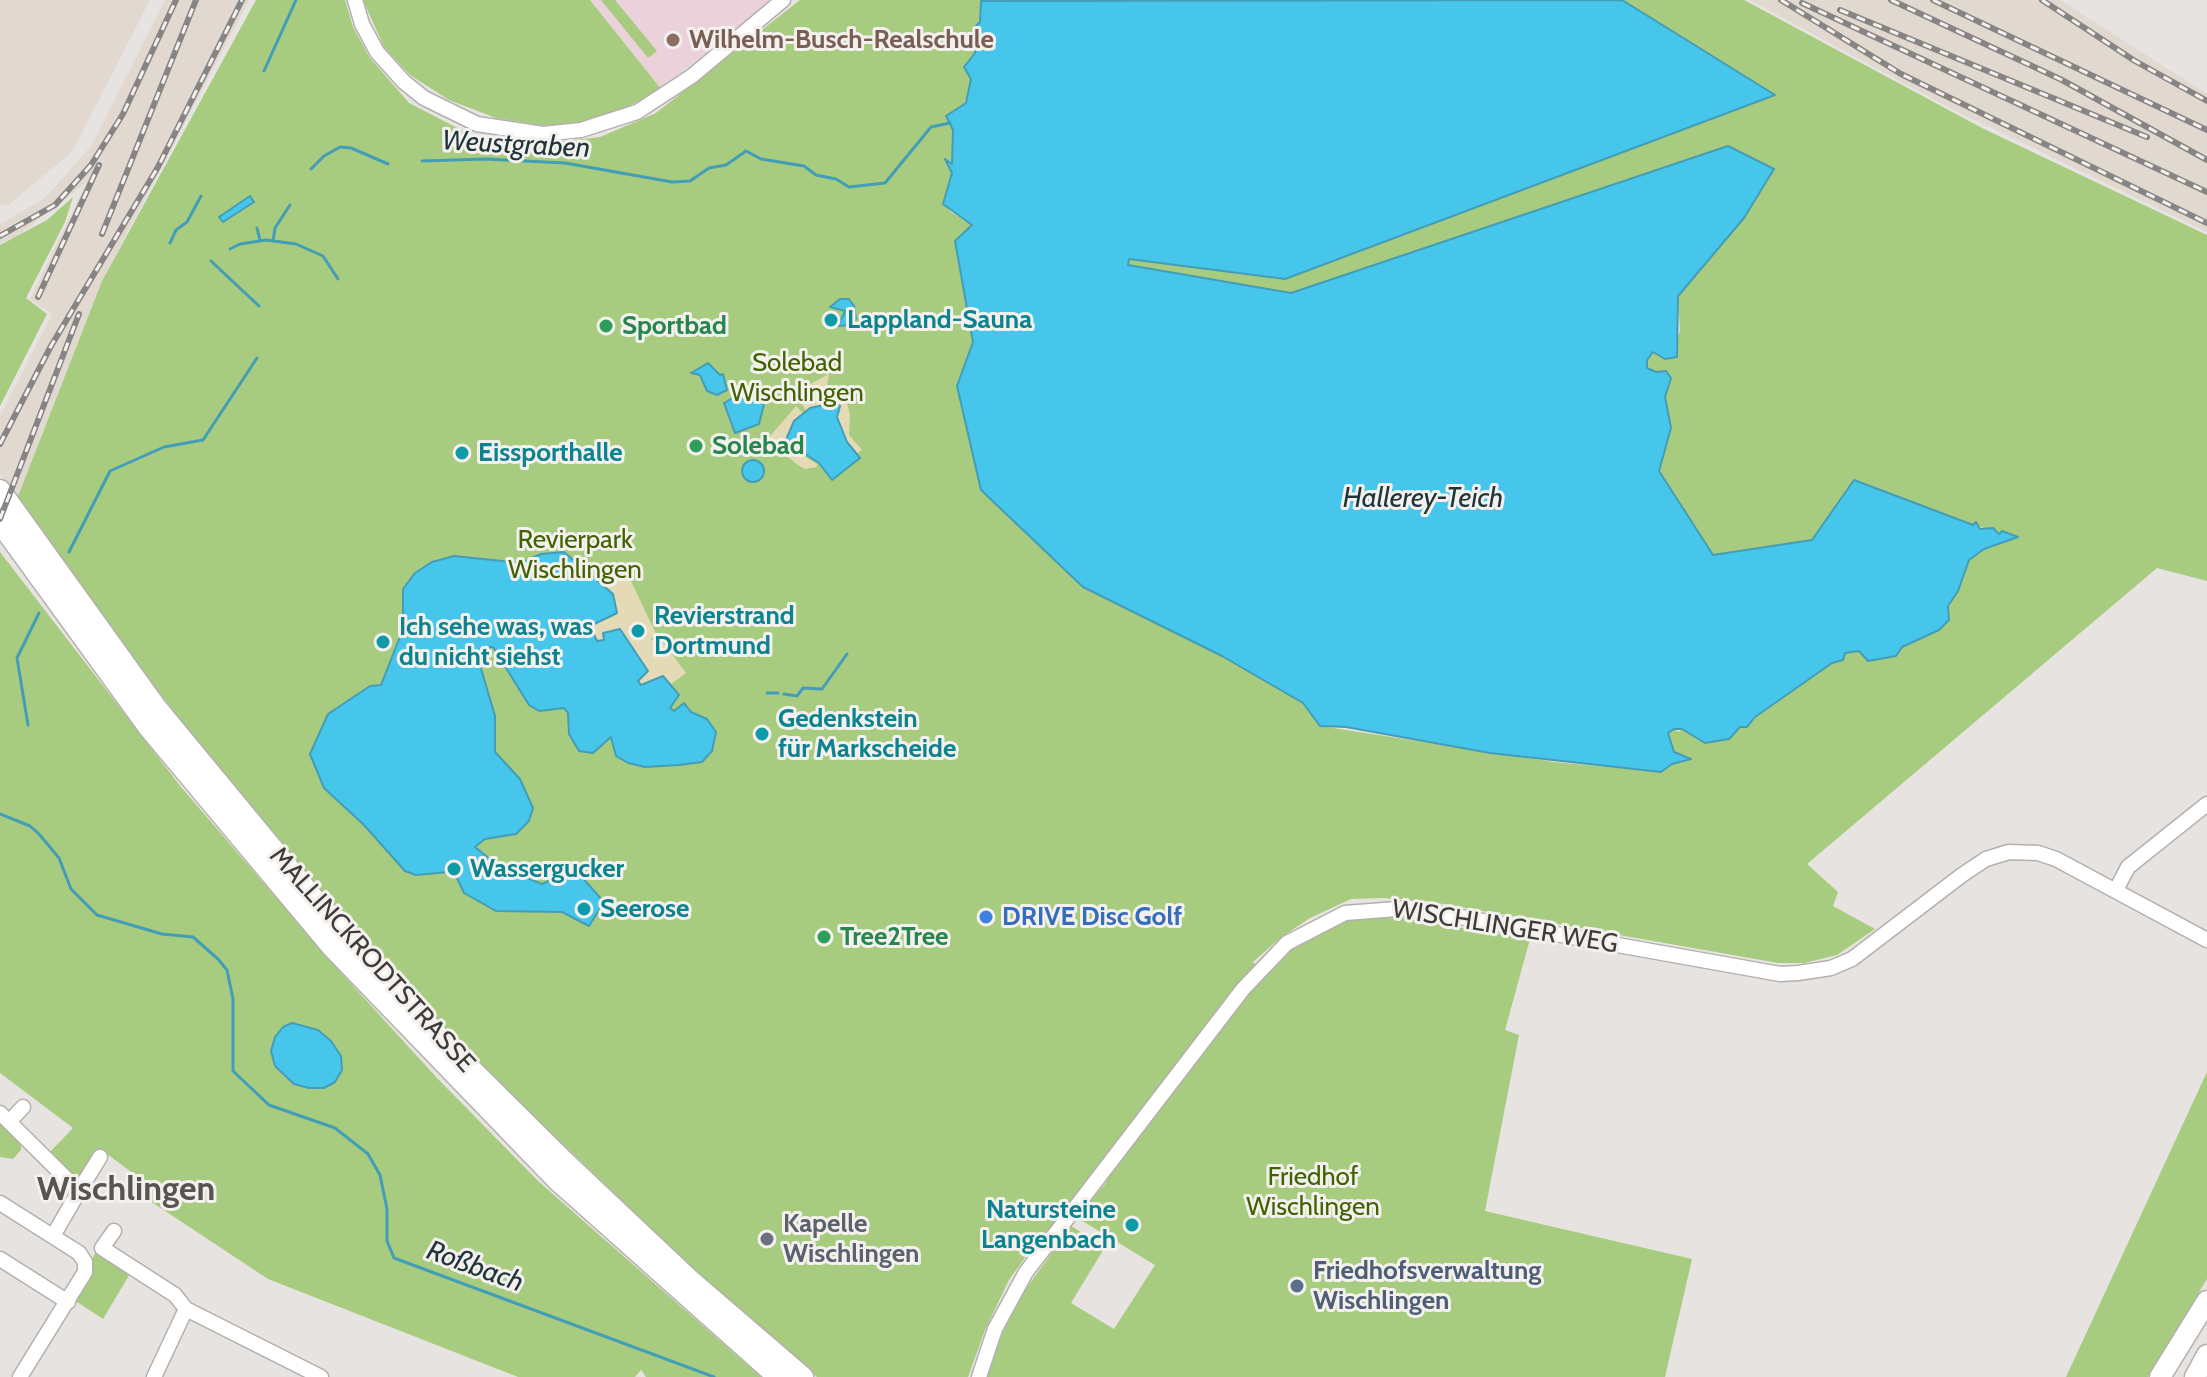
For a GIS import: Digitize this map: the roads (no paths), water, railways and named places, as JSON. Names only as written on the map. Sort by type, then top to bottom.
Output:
[{"type":"highway","name":"MALLINCKRODTSTRASSE","points":[[0,490],[156,707],[345,936],[444,1042],[565,1162],[689,1279],[803,1377]]},
{"type":"highway","name":"MALLINCKRODTSTRASSE","points":[[0,523],[149,728],[332,947],[557,1180],[778,1377]]},
{"type":"highway","points":[[2160,1377],[2207,1301]]},
{"type":"highway","points":[[2174,1377],[2207,1310]]},
{"type":"highway","points":[[2195,1377],[2207,1355]]},
{"type":"street","points":[[355,0],[362,24],[377,52],[404,82],[424,98],[477,124],[543,134],[581,130],[637,112],[692,76],[783,0]]},
{"type":"street","points":[[2116,890],[2128,867],[2207,804]]},
{"type":"street","name":"WISCHLINGER WEG","points":[[979,1377],[1009,1299],[1042,1249],[1252,979],[1287,943],[1316,925],[1354,911],[1410,908],[1780,974],[1798,973],[1831,968],[1852,959],[1962,875],[1986,859],[2009,852],[2038,853],[2056,859],[2207,940]]},
{"type":"street","points":[[23,1107],[5,1118],[79,1191]]},
{"type":"street","points":[[53,1236],[100,1157]]},
{"type":"street","points":[[0,1203],[79,1253],[85,1262],[85,1272],[20,1377]]},
{"type":"street","points":[[102,1248],[114,1231]]},
{"type":"street","points":[[86,1250],[102,1248],[175,1295],[186,1309],[321,1377]]},
{"type":"street","points":[[0,1259],[68,1302]]},
{"type":"street","points":[[154,1377],[186,1309]]},
{"type":"water","name":"Hallerey-Teich","points":[[1622,0],[1775,95],[1285,279],[1129,259],[1128,265],[1291,293],[1728,146],[1774,169],[1744,218],[1678,296],[1677,357],[1665,359],[1653,352],[1647,360],[1647,368],[1656,372],[1666,371],[1671,378],[1665,397],[1671,428],[1659,471],[1713,555],[1812,540],[1854,480],[1973,525],[1976,522],[1980,529],[1993,528],[1999,534],[2002,531],[2018,537],[1984,549],[1969,560],[1958,591],[1948,606],[1949,620],[1939,630],[1902,647],[1896,656],[1868,661],[1859,651],[1845,653],[1843,660],[1832,663],[1755,717],[1747,727],[1740,727],[1729,739],[1705,743],[1682,729],[1674,729],[1668,733],[1674,752],[1691,759],[1672,764],[1661,772],[1490,753],[1346,727],[1320,726],[1303,703],[1222,656],[1083,587],[981,490],[957,386],[973,342],[955,241],[972,225],[943,204],[952,173],[945,159],[952,164],[953,130],[946,116],[966,103],[971,79],[964,67],[975,53],[979,37],[974,28],[980,22],[981,1]]},
{"type":"water","points":[[250,196],[254,202],[223,222],[219,217]]},
{"type":"water","points":[[840,299],[849,299],[854,306],[856,319],[850,325],[838,326],[845,311],[830,307]]},
{"type":"water","points":[[708,363],[720,375],[723,374],[727,390],[717,395],[707,391],[700,375],[691,373]]},
{"type":"water","points":[[754,386],[764,404],[759,424],[735,433],[724,403]]},
{"type":"water","points":[[833,403],[840,406],[837,417],[847,442],[860,458],[832,480],[819,463],[791,445],[793,452],[783,447],[794,421],[810,408]]},
{"type":"water","points":[[753,460],[761,463],[764,471],[761,479],[753,482],[745,479],[742,471],[745,463]]},
{"type":"water","points":[[564,552],[613,594],[617,613],[590,626],[597,641],[604,640],[603,633],[620,629],[648,671],[638,681],[641,685],[663,676],[679,695],[670,708],[674,711],[684,703],[691,712],[707,719],[716,732],[712,751],[702,762],[645,767],[628,763],[616,756],[611,737],[593,753],[579,751],[569,734],[568,713],[564,708],[539,711],[529,705],[493,647],[481,648],[477,655],[495,716],[495,752],[520,779],[533,808],[529,821],[516,834],[485,839],[475,847],[501,868],[542,884],[564,874],[579,874],[604,902],[589,926],[562,912],[496,911],[464,893],[456,876],[449,872],[416,875],[405,871],[364,825],[324,788],[310,754],[328,714],[370,686],[381,685],[403,629],[403,589],[415,573],[432,562],[454,556],[521,563],[541,554]]},
{"type":"water","points":[[292,1023],[318,1030],[331,1041],[341,1056],[342,1070],[335,1082],[324,1088],[294,1084],[275,1066],[271,1051],[275,1037],[283,1027]]},
{"type":"waterway","points":[[264,71],[296,0]]},
{"type":"waterway","name":"Weustgraben","points":[[422,161],[485,159],[565,163],[672,182],[690,181],[709,168],[726,165],[746,151],[761,159],[804,166],[816,175],[836,179],[849,187],[885,183],[931,127],[950,123]]},
{"type":"waterway","name":"Weustgraben","points":[[311,169],[324,156],[340,147],[351,148],[388,164]]},
{"type":"waterway","points":[[170,243],[176,230],[187,222],[201,196]]},
{"type":"waterway","points":[[273,241],[275,228],[290,205]]},
{"type":"waterway","points":[[257,228],[260,240]]},
{"type":"waterway","points":[[230,249],[240,244],[266,240],[296,244],[323,256],[338,279]]},
{"type":"waterway","points":[[211,261],[259,306]]},
{"type":"waterway","points":[[69,552],[110,471],[164,447],[203,440],[257,358]]},
{"type":"waterway","points":[[28,725],[17,658],[39,613]]},
{"type":"waterway","points":[[784,694],[797,696],[803,688],[822,689],[847,654]]},
{"type":"waterway","points":[[767,693],[778,693]]},
{"type":"waterway","name":"Roßbach","points":[[0,814],[30,826],[39,834],[59,858],[71,889],[97,915],[162,934],[193,937],[218,959],[227,970],[233,999],[233,1071],[269,1105],[335,1128],[368,1154],[380,1175],[387,1209],[387,1241],[394,1258],[714,1377]]},
{"type":"railway","points":[[0,236],[55,205],[91,165],[123,114],[176,0]]},
{"type":"railway","points":[[102,234],[196,0]]},
{"type":"railway","points":[[0,444],[51,346],[158,167],[242,0]]},
{"type":"railway","points":[[1781,0],[1901,74],[2207,223]]},
{"type":"railway","points":[[1891,0],[2062,80],[2207,160]]},
{"type":"railway","points":[[1933,0],[2207,130]]},
{"type":"railway","points":[[2042,0],[2135,61],[2207,101]]},
{"type":"railway","points":[[1802,3],[2207,192]]},
{"type":"railway","points":[[1840,10],[2147,137]]},
{"type":"railway","points":[[38,297],[99,165]]},
{"type":"railway","points":[[0,519],[79,314]]},
{"type":"place","name":"Wilhelm-Busch-Realschule","points":[[673,40]]},
{"type":"place","name":"Lappland-Sauna","points":[[831,320]]},
{"type":"place","name":"Sportbad","points":[[606,326]]},
{"type":"place","name":"Solebad","points":[[696,446]]},
{"type":"place","name":"Eissporthalle","points":[[462,453]]},
{"type":"place","name":"Revierstrand Dortmund","points":[[638,631]]},
{"type":"place","name":"Ich sehe was, was du nicht siehst","points":[[383,642]]},
{"type":"place","name":"Gedenkstein für Markscheide","points":[[762,734]]},
{"type":"place","name":"Wassergucker","points":[[454,869]]},
{"type":"place","name":"Seerose","points":[[584,909]]},
{"type":"place","name":"DRIVE Disc Golf","points":[[986,917]]},
{"type":"place","name":"Tree2Tree","points":[[824,937]]},
{"type":"place","name":"Natursteine Langenbach","points":[[1132,1225]]},
{"type":"place","name":"Kapelle Wischlingen","points":[[767,1239]]},
{"type":"place","name":"Friedhofsverwaltung Wischlingen","points":[[1297,1286]]},
{"type":"district","name":"Wischlingen","points":[[126,1190]]},
{"type":"park label","name":"Solebad Wischlingen","points":[[797,378]]},
{"type":"park label","name":"Revierpark Wischlingen","points":[[575,555]]},
{"type":"park label","name":"Friedhof Wischlingen","points":[[1313,1192]]}]
